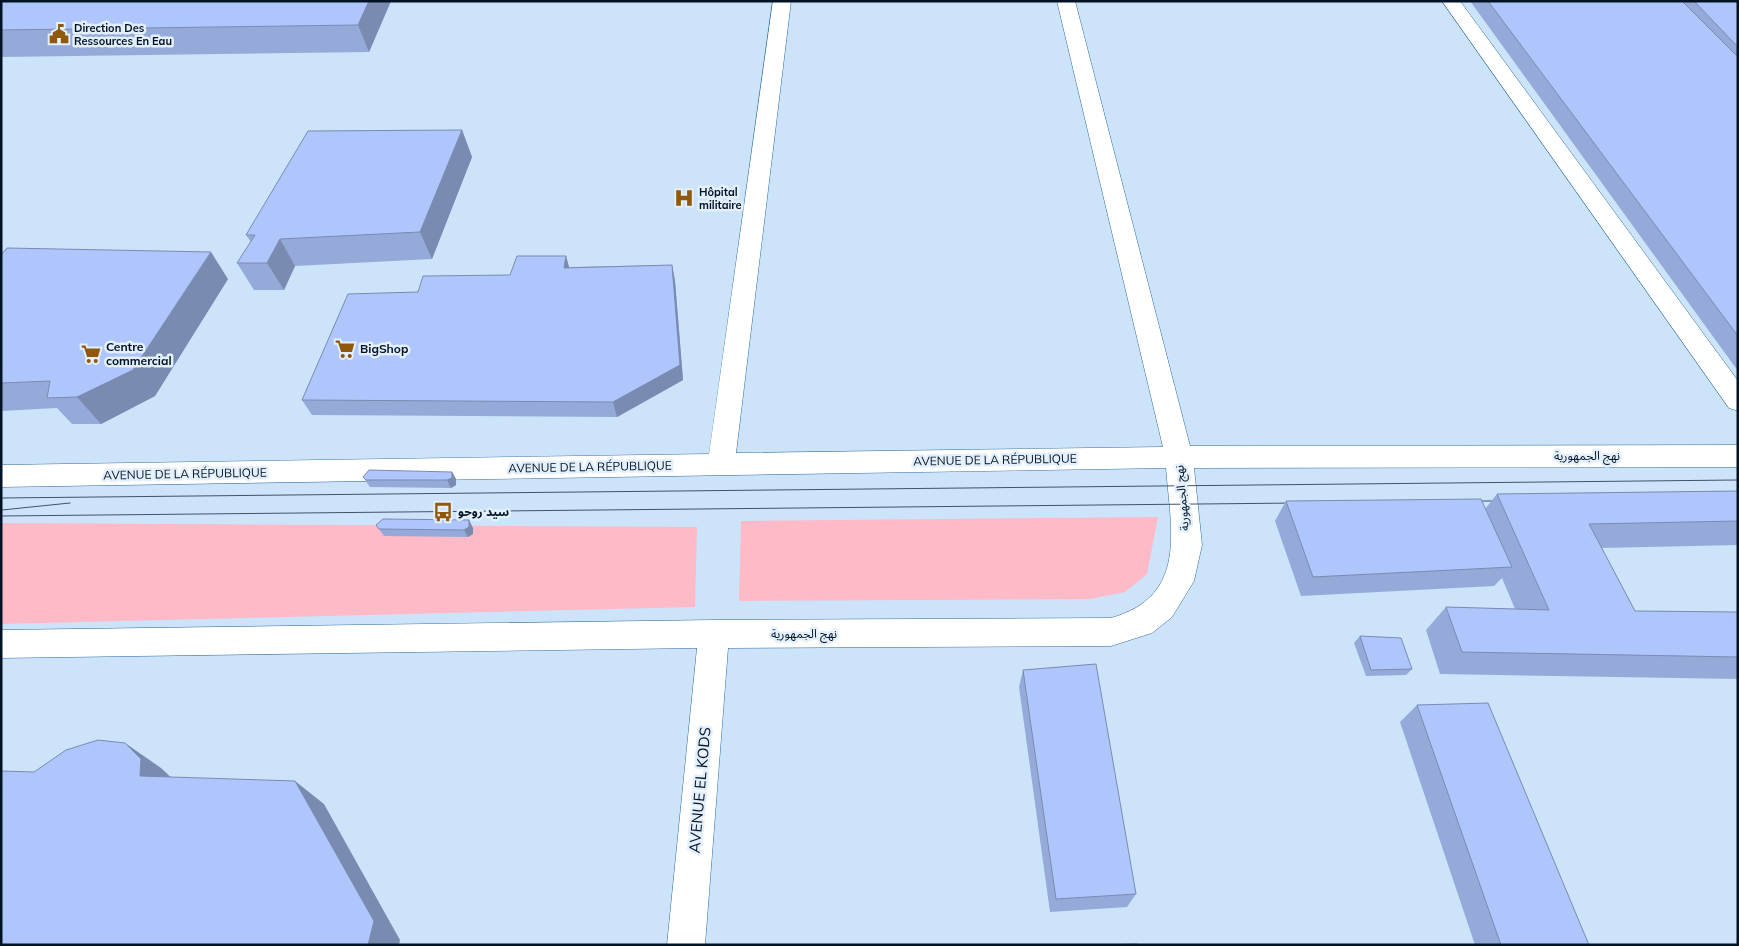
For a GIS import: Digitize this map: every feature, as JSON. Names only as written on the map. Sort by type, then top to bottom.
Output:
[{"type":"street","points":[[721,464],[782,1]]},
{"type":"street","points":[[1066,1],[1179,456]]},
{"type":"street","points":[[1451,1],[1738,401]]},
{"type":"street","name":"AVENUE DE LA RÉPUBLIQUE","points":[[1,476],[1179,456]]},
{"type":"street","name":"نهج الجمهورية","points":[[1,644],[714,634],[1111,632],[1141,623],[1161,608],[1179,581],[1187,546],[1179,456],[1738,456]]},
{"type":"street","name":"AVENUE EL KODS","points":[[686,945],[714,634]]},
{"type":"shaded area","points":[[1158,517],[1147,574],[1125,592],[1090,599],[739,601],[741,521]]},
{"type":"shaded area","points":[[1,523],[697,527],[695,607],[1,624]]},
{"type":"building","points":[[1,1],[369,1],[358,25],[1,30]]},
{"type":"building","points":[[1488,1],[1682,1],[1738,57],[1738,336]]},
{"type":"building","points":[[1694,1],[1738,1],[1738,46],[1735,44]]},
{"type":"building","points":[[462,130],[420,232],[280,239],[267,263],[237,263],[255,235],[246,235],[308,131]]},
{"type":"building","name":"Centre commercial","points":[[7,248],[211,252],[133,370],[77,397],[47,398],[50,381],[1,383],[1,255]]},
{"type":"building","points":[[517,256],[566,256],[564,268],[672,265],[680,365],[613,402],[302,400],[348,294],[418,292],[423,276],[510,275]]},
{"type":"building","points":[[369,470],[452,472],[452,478],[447,480],[366,480],[363,477]]},
{"type":"building","points":[[1738,491],[1738,521],[1589,524],[1635,611],[1738,612],[1738,657],[1462,652],[1446,607],[1549,610],[1497,494]]},
{"type":"building","points":[[1481,499],[1512,567],[1313,577],[1286,501]]},
{"type":"building","points":[[383,519],[469,520],[469,527],[464,530],[379,529],[376,525]]},
{"type":"building","points":[[1360,636],[1401,638],[1412,669],[1371,670]]},
{"type":"building","points":[[1096,664],[1136,894],[1056,899],[1023,670]]},
{"type":"building","points":[[1488,703],[1589,945],[1501,945],[1417,705]]},
{"type":"building","points":[[98,740],[125,743],[141,759],[140,776],[295,781],[374,921],[368,945],[1,945],[1,771],[34,772],[66,750]]},
{"type":"building","points":[[1137,944],[1137,945],[1103,945]]},
{"type":"tram line","points":[[1,498],[1738,480]]},
{"type":"tram line","points":[[1468,501],[1505,501]]},
{"type":"tram line","points":[[2,510],[70,503]]},
{"type":"tram line","points":[[1,516],[1298,503]]},
{"type":"place","name":"Direction Des Ressources En Eau","points":[[59,34]]},
{"type":"place","name":"Hôpital militaire","points":[[684,198]]},
{"type":"place","name":"BigShop","points":[[345,349]]},
{"type":"place","name":"Centre commercial","points":[[91,354]]},
{"type":"place","name":"سيد روحو","points":[[443,512]]}]
